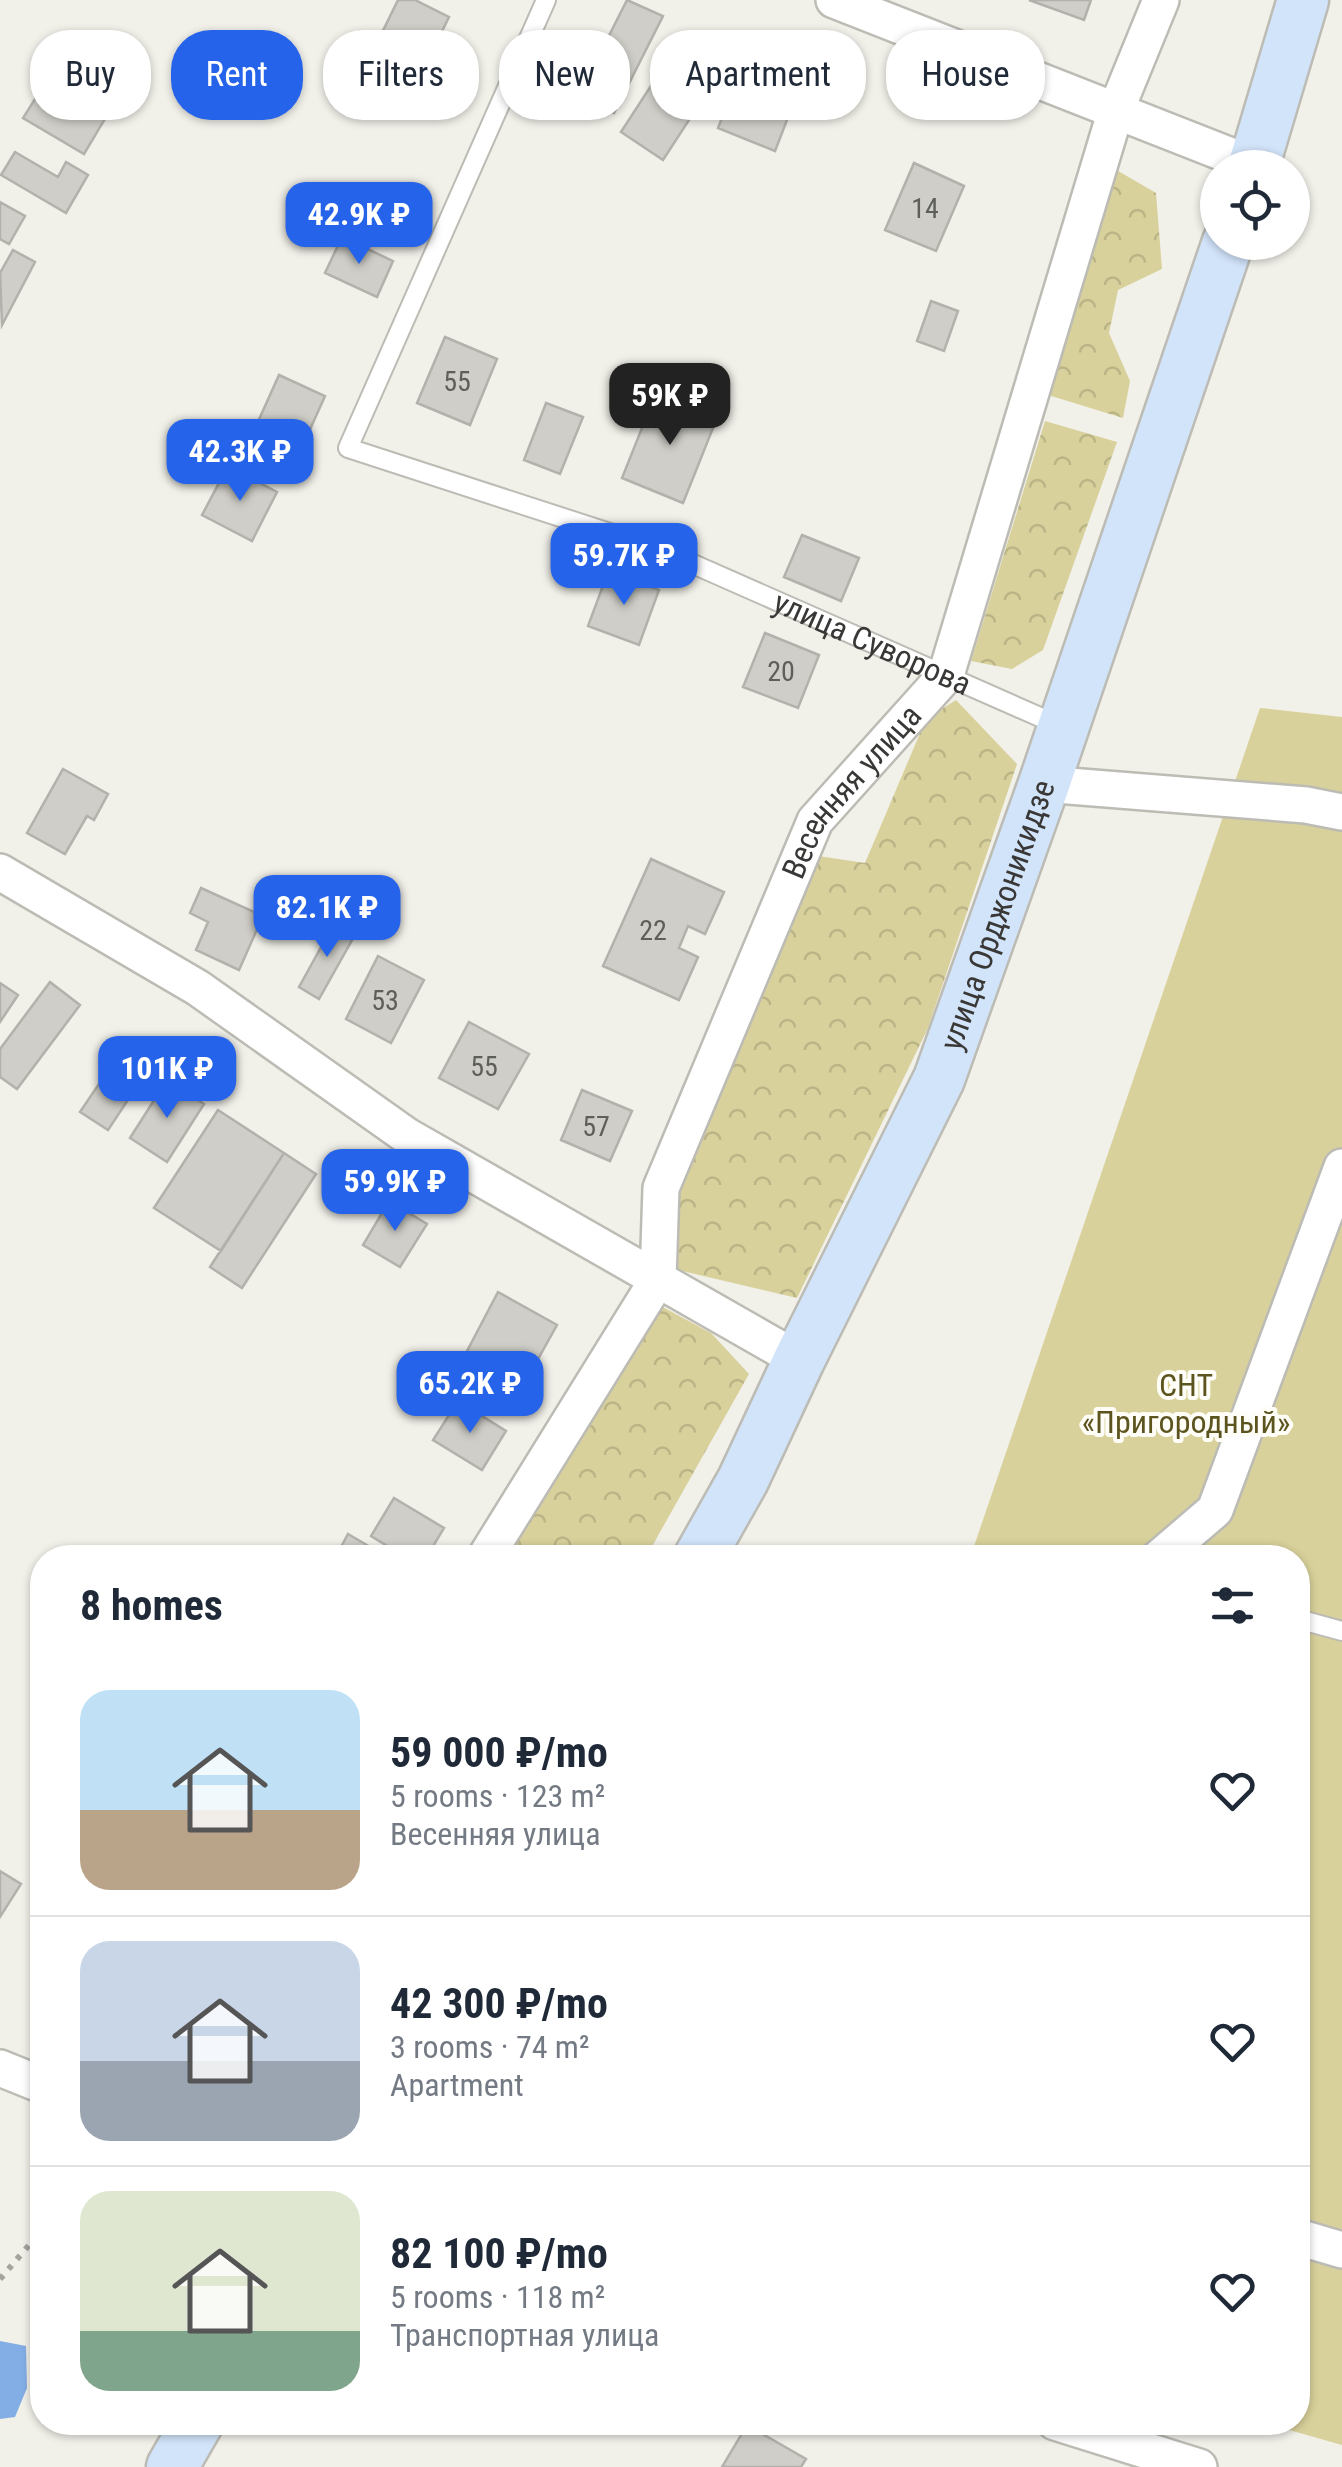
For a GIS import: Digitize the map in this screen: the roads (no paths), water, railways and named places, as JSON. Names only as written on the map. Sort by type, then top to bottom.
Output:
[{"type":"main road","points":[[1259,150],[1303,0]]},
{"type":"main road","name":"улица Орджоникидзе","points":[[706,1545],[743,1480],[939,1079],[1222,260]]},
{"type":"main road","points":[[172,2467],[190,2435]]},
{"type":"street","points":[[834,0],[1215,150]]},
{"type":"street","name":"Весенняя улица","points":[[493,1545],[658,1279],[661,1188],[816,820],[946,675],[1116,110],[1161,0]]},
{"type":"street","points":[[1044,784],[1342,812]]},
{"type":"street","points":[[0,872],[198,988],[408,1136],[799,1360]]},
{"type":"street","points":[[1173,1545],[1215,1510],[1332,1227],[1342,1167]]},
{"type":"street","points":[[0,2068],[30,2080]]},
{"type":"street","points":[[1310,2241],[1342,2250]]},
{"type":"street","points":[[1097,2435],[1199,2467]]},
{"type":"lane","name":"улица Суворова","points":[[546,0],[348,448],[659,549],[1063,727]]},
{"type":"lane","points":[[1310,1622],[1342,1631]]},
{"type":"water","points":[[0,2341],[26,2346],[27,2388],[15,2417],[0,2419]]},
{"type":"park label","name":"СНТ «Пригородный»","points":[[1186,1404]]}]
